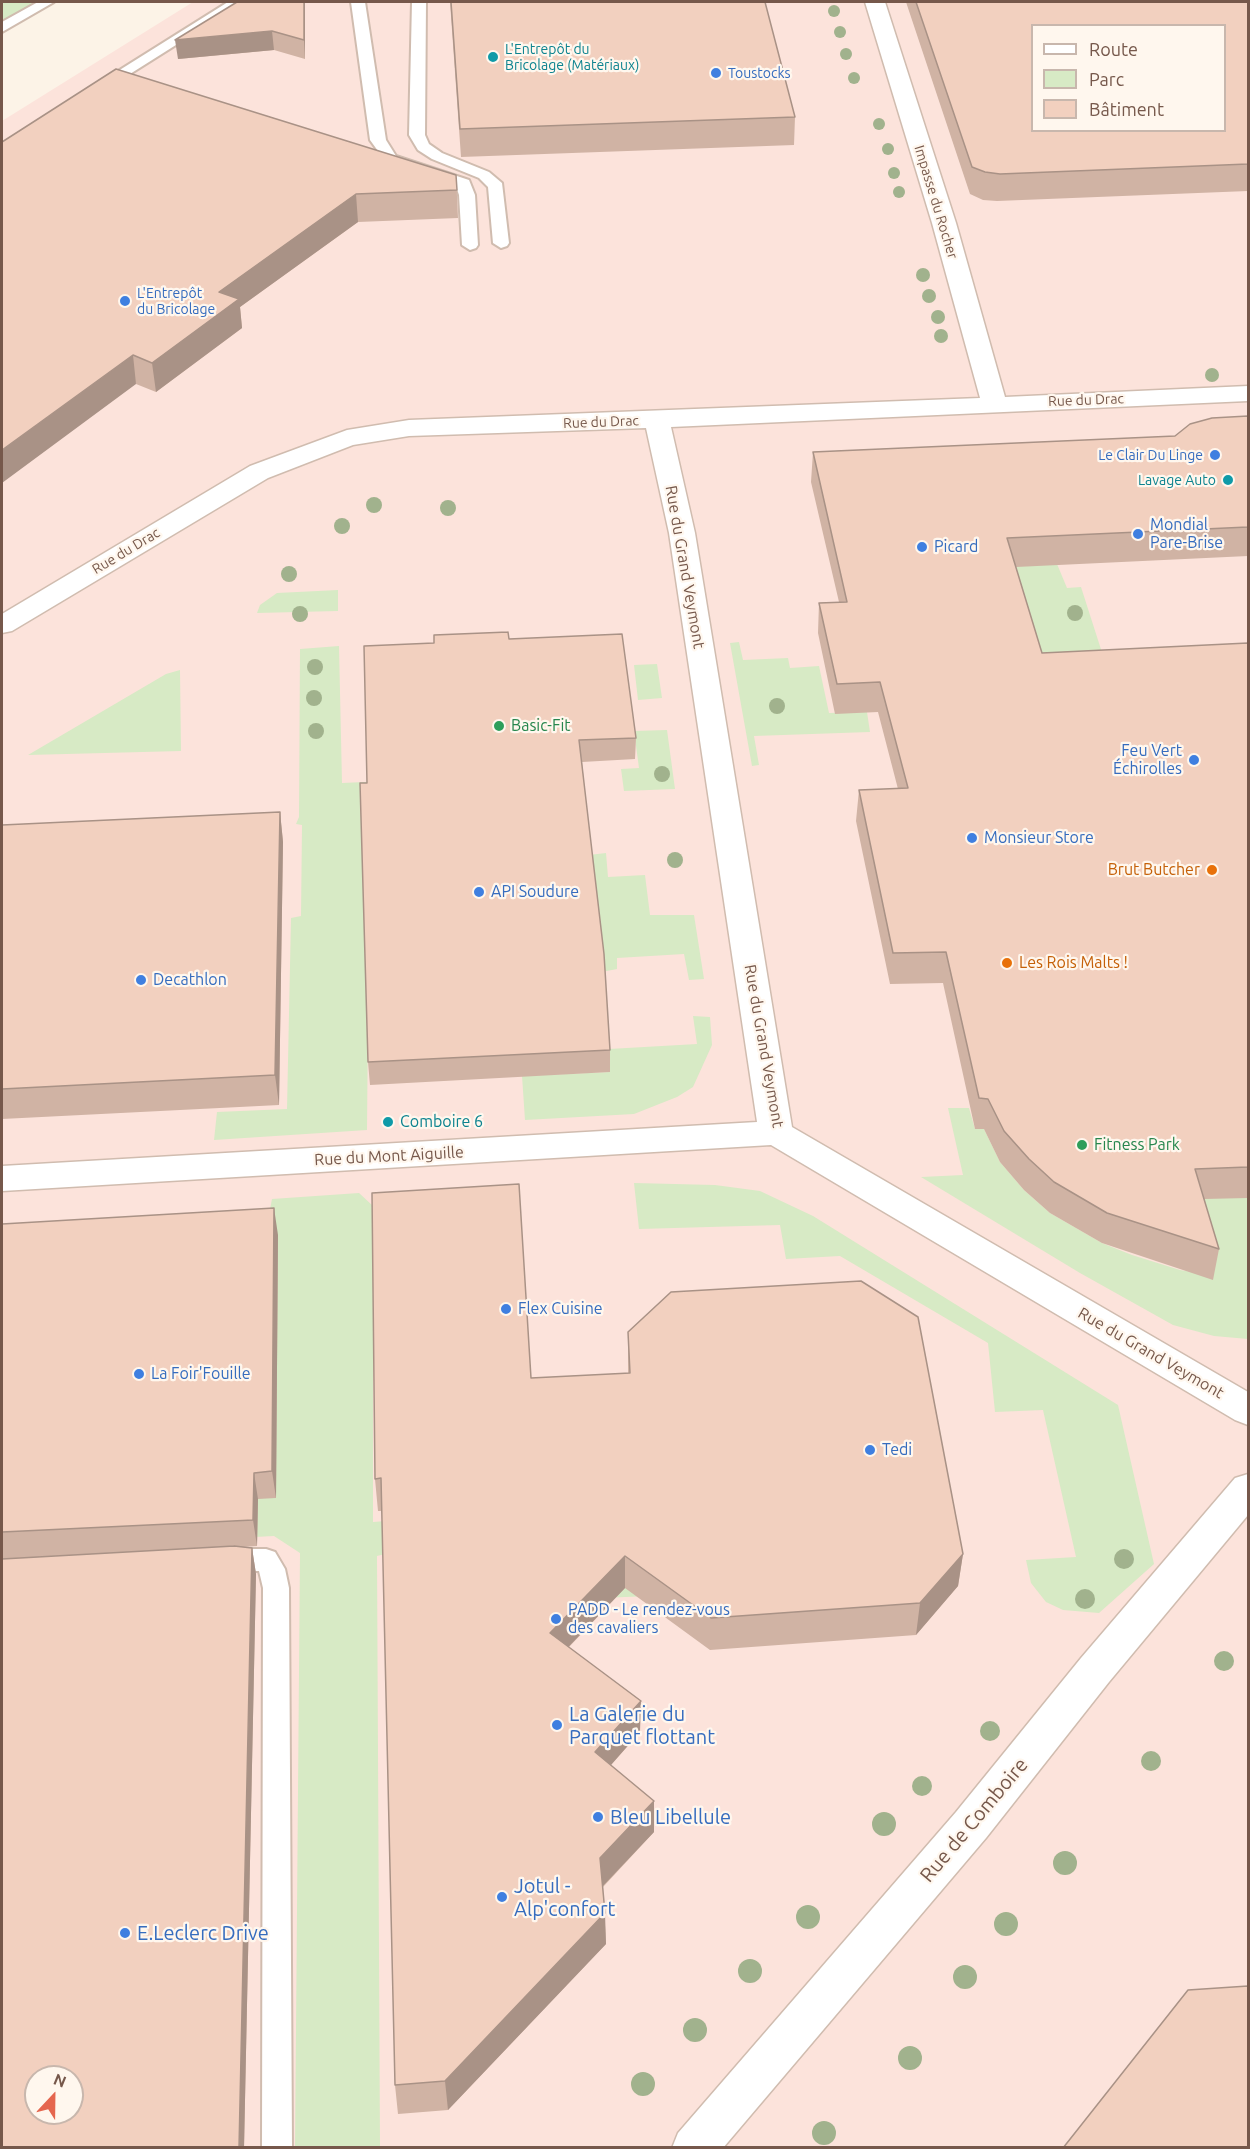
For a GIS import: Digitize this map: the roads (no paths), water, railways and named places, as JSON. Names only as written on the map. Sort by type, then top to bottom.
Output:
[{"type":"street","name":"Impasse du Rocher","points":[[874,2],[944,223],[994,404]]},
{"type":"street","name":"Rue du Drac","points":[[2,625],[259,472],[347,438],[410,428],[657,420],[1248,394]]},
{"type":"street","name":"Rue du Grand Veymont","points":[[657,420],[682,533],[776,1133],[1248,1410]]},
{"type":"street","name":"Rue du Mont Aiguille","points":[[2,1179],[776,1133]]},
{"type":"street","name":"Rue de Comboire","points":[[694,2148],[971,1825],[1095,1670],[1248,1489]]},
{"type":"lane","points":[[2,28],[47,2]]},
{"type":"lane","points":[[84,97],[237,2]]},
{"type":"lane","points":[[358,2],[378,140],[390,159],[463,183],[467,195],[470,244]]},
{"type":"lane","points":[[419,2],[417,135],[423,147],[436,156],[484,175],[496,186],[501,243]]},
{"type":"lane","points":[[202,1561],[266,1560],[272,1569],[276,1588],[277,2148]]},
{"type":"place","name":"L'Entrepôt du Bricolage (Matériaux)","points":[[493,57]]},
{"type":"place","name":"Toustocks","points":[[716,73]]},
{"type":"place","name":"L'Entrepôt du Bricolage","points":[[125,301]]},
{"type":"place","name":"Le Clair Du Linge","points":[[1215,455]]},
{"type":"place","name":"Lavage Auto","points":[[1228,480]]},
{"type":"place","name":"Mondial Pare-Brise","points":[[1138,534]]},
{"type":"place","name":"Picard","points":[[922,547]]},
{"type":"place","name":"Basic-Fit","points":[[499,726]]},
{"type":"place","name":"Feu Vert Échirolles","points":[[1194,760]]},
{"type":"place","name":"Monsieur Store","points":[[972,838]]},
{"type":"place","name":"Brut Butcher","points":[[1212,870]]},
{"type":"place","name":"API Soudure","points":[[479,892]]},
{"type":"place","name":"Les Rois Malts !","points":[[1007,963]]},
{"type":"place","name":"Decathlon","points":[[141,980]]},
{"type":"place","name":"Comboire 6","points":[[388,1122]]},
{"type":"place","name":"Fitness Park","points":[[1082,1145]]},
{"type":"place","name":"Flex Cuisine","points":[[506,1309]]},
{"type":"place","name":"La Foir'Fouille","points":[[139,1374]]},
{"type":"place","name":"Tedi","points":[[870,1450]]},
{"type":"place","name":"PADD - Le rendez-vous des cavaliers","points":[[556,1619]]},
{"type":"place","name":"La Galerie du Parquet flottant","points":[[557,1725]]},
{"type":"place","name":"Bleu Libellule","points":[[598,1817]]},
{"type":"place","name":"Jotul - Alp'confort","points":[[502,1897]]},
{"type":"place","name":"E.Leclerc Drive","points":[[125,1933]]}]
